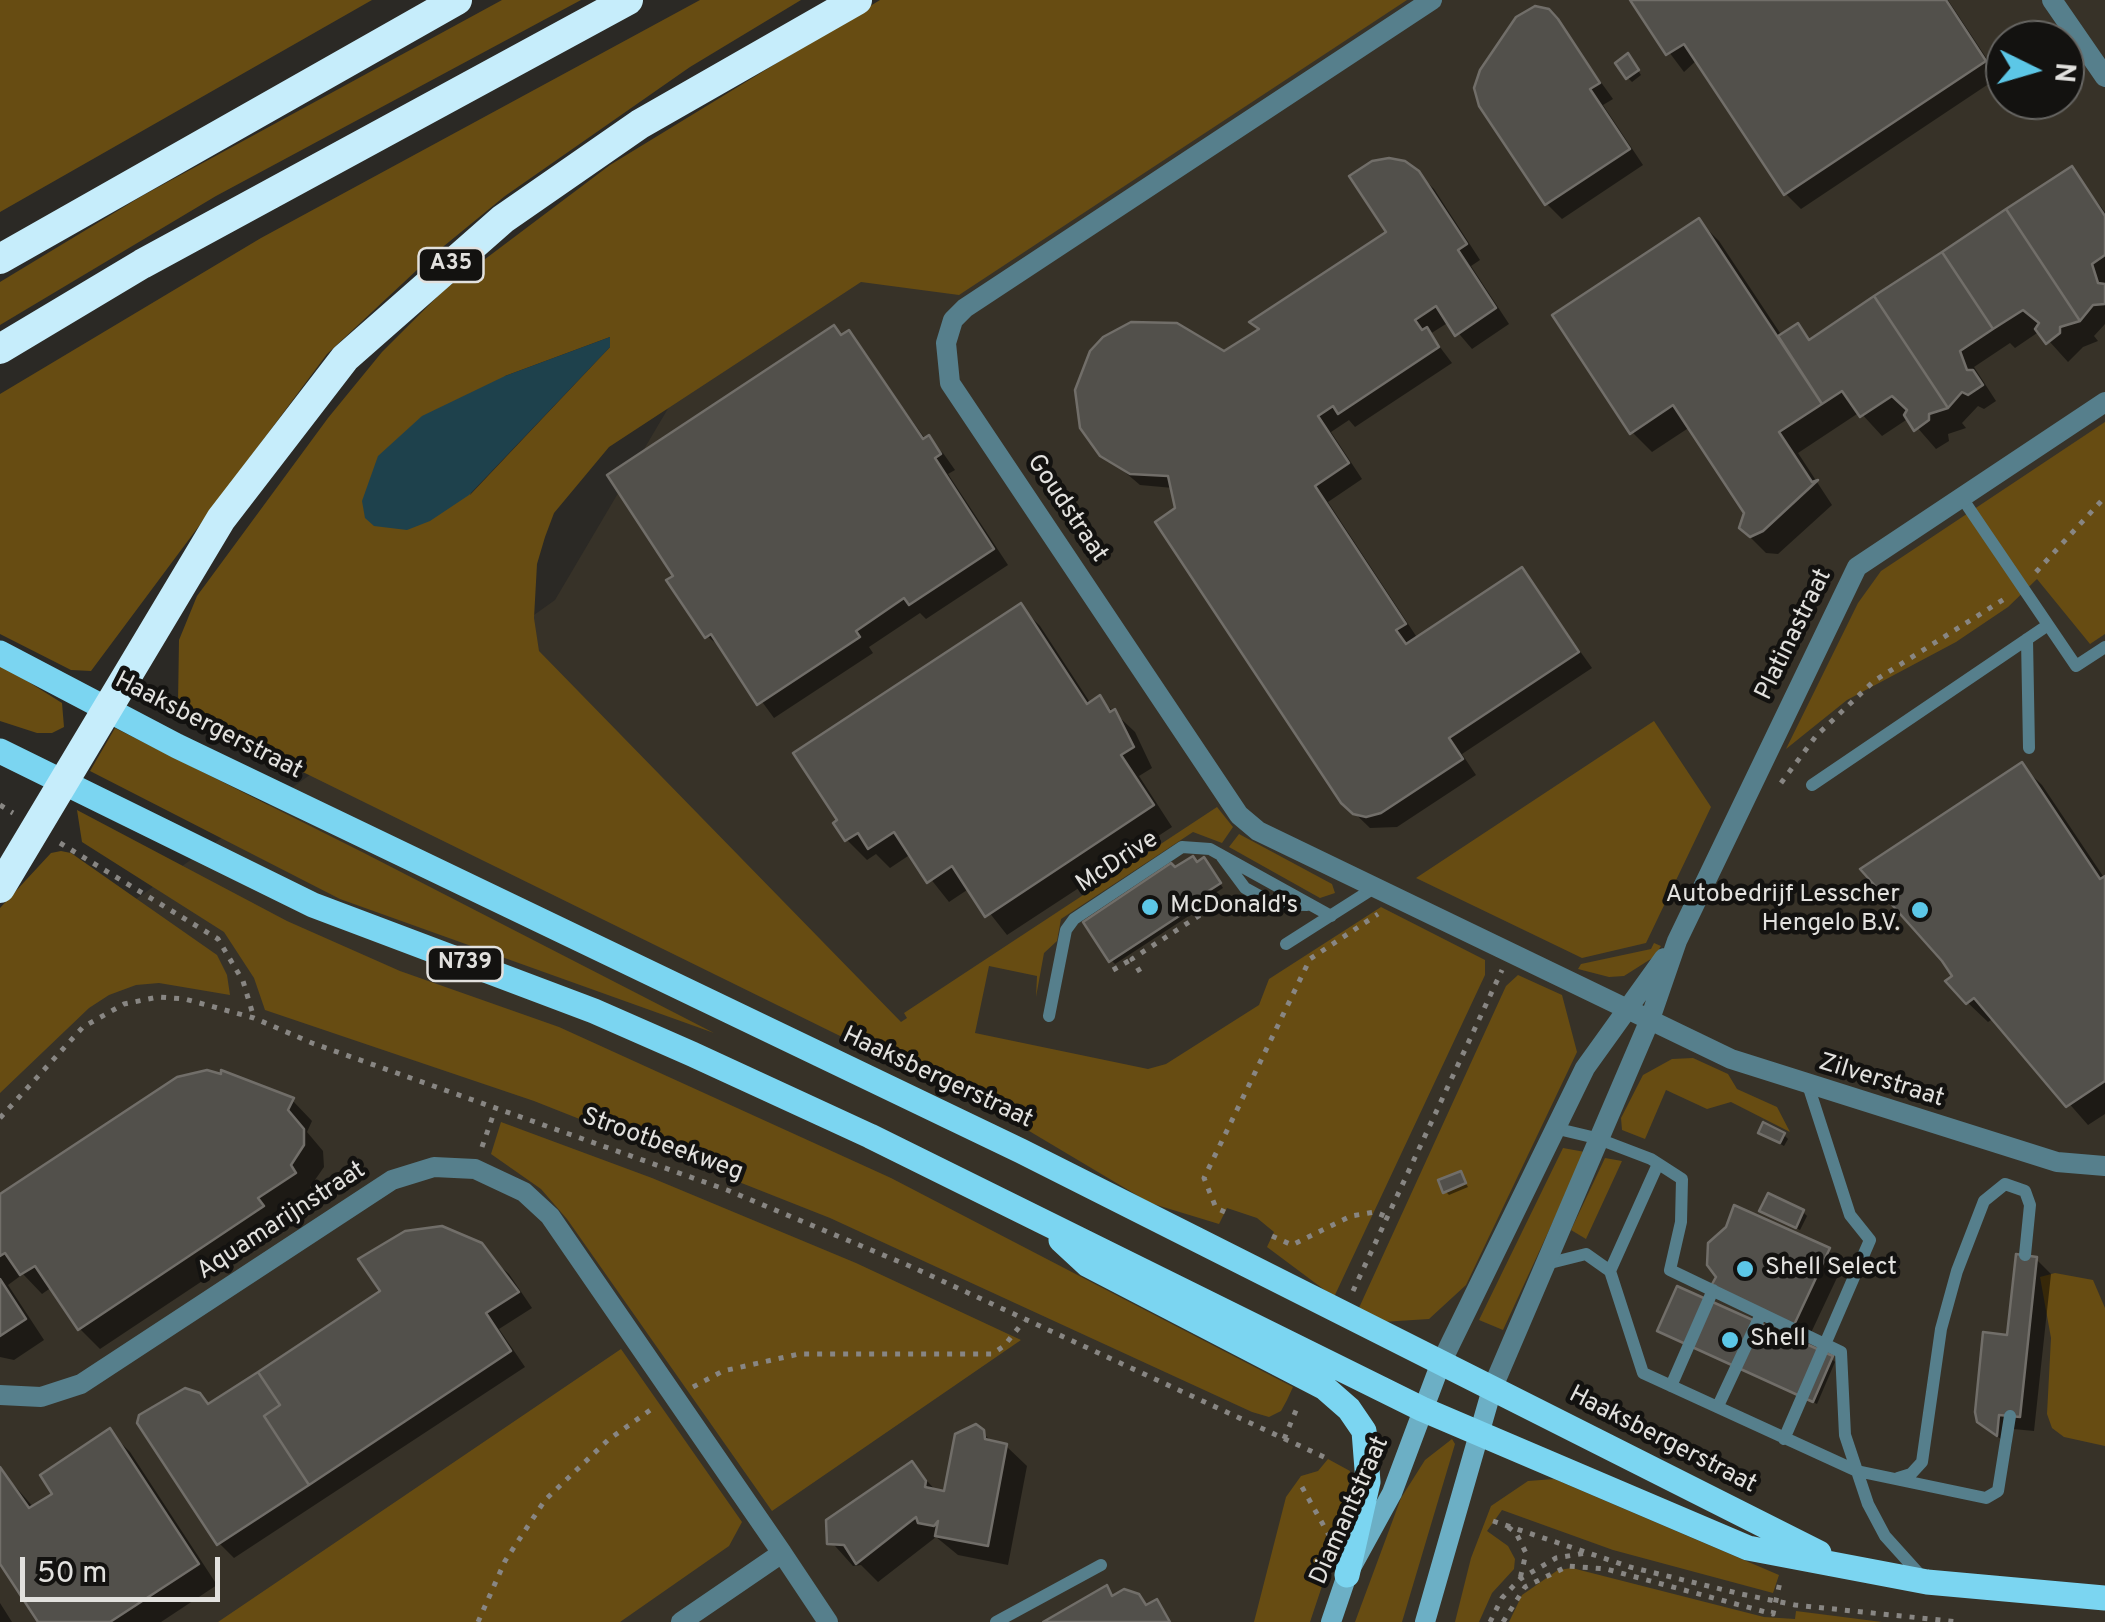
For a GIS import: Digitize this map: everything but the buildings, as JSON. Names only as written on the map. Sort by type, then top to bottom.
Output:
[{"type":"highway","points":[[0,260],[458,0]]},
{"type":"highway","points":[[0,349],[142,264],[628,0]]},
{"type":"highway","name":"A35","points":[[0,888],[221,518],[345,358],[503,219],[640,124],[857,0]]},
{"type":"main road","name":"Haaksbergerstraat","points":[[0,653],[582,944],[964,1124],[1845,1566]]},
{"type":"main road","name":"Haaksbergerstraat","points":[[0,750],[313,905],[594,1011],[939,1171],[1422,1409],[1748,1548],[1926,1582],[2105,1598]]},
{"type":"main road","points":[[1044,1223],[1088,1265],[1325,1388],[1349,1408],[1364,1431],[1368,1459],[1368,1482],[1349,1564]]},
{"type":"main road","name":"Diamantstraat","points":[[1331,1622],[1349,1564],[1392,1493],[1440,1365]]},
{"type":"main road","points":[[1425,1622],[1492,1389]]},
{"type":"street","name":"Goudstraat","points":[[1432,0],[965,308],[953,320],[946,343],[950,384],[1239,815],[1280,844],[1649,1022]]},
{"type":"street","points":[[2052,0],[2105,78]]},
{"type":"street","name":"Platinastraat","points":[[1492,1389],[1596,1138],[1649,1022],[1677,940],[1857,567],[2105,402]]},
{"type":"street","name":"Platinastraat","points":[[1440,1365],[1585,1068],[1677,940]]},
{"type":"street","name":"Zilverstraat","points":[[1649,1022],[1730,1059],[1808,1085],[2057,1162],[2105,1166]]},
{"type":"street","name":"Aquamarijnstraat","points":[[0,1395],[40,1396],[82,1384],[392,1180],[434,1167],[474,1169],[524,1192],[550,1216],[828,1622]]},
{"type":"street","points":[[681,1622],[782,1554]]},
{"type":"lane","points":[[1960,495],[2076,666],[2105,647]]},
{"type":"lane","points":[[1812,785],[2048,625]]},
{"type":"lane","points":[[2028,639],[2029,748]]},
{"type":"lane","name":"McDrive","points":[[1049,1016],[1066,930],[1074,919],[1182,847],[1200,845],[1331,916]]},
{"type":"lane","points":[[1286,944],[1374,888]]},
{"type":"lane","points":[[1784,1439],[1870,1240],[1850,1215],[1808,1085]]},
{"type":"lane","points":[[1554,1128],[1596,1138],[1658,1164],[1682,1179],[1681,1222],[1670,1270],[1840,1352],[1844,1435],[1857,1470],[1886,1536],[1926,1582]]},
{"type":"lane","points":[[1610,1271],[1658,1164]]},
{"type":"lane","points":[[1894,1478],[1911,1474],[1922,1462],[1941,1329],[1957,1271],[1984,1201],[2005,1184],[2025,1192],[2030,1205],[2026,1255]]},
{"type":"lane","points":[[1544,1264],[1586,1254],[1610,1271],[1643,1373],[1857,1470],[1986,1498],[1998,1490],[2010,1416]]},
{"type":"lane","points":[[1671,1386],[1712,1290]]},
{"type":"lane","points":[[1718,1406],[1761,1314]]},
{"type":"lane","points":[[996,1622],[1101,1565]]},
{"type":"path","points":[[1778,788],[1816,736],[1874,681],[2021,586],[2105,497]]},
{"type":"path","points":[[37,829],[218,939],[242,981],[254,1018]]},
{"type":"path","points":[[1114,970],[1230,896],[1213,865],[1220,855]]},
{"type":"path","points":[[1225,1212],[1216,1208],[1204,1178],[1310,959],[1398,900]]},
{"type":"path","points":[[1352,1291],[1510,954]]},
{"type":"path","points":[[1132,958],[1140,972]]},
{"type":"path","name":"Strootbeekweg","points":[[0,1118],[83,1027],[124,1004],[172,998],[254,1018],[312,1043],[727,1190],[912,1267],[1324,1457]]},
{"type":"path","points":[[474,1169],[496,1106]]},
{"type":"path","points":[[1272,1236],[1292,1245],[1351,1216],[1375,1212],[1387,1217]]},
{"type":"path","points":[[1284,1438],[1297,1408]]},
{"type":"path","points":[[1302,1488],[1349,1564]]},
{"type":"path","points":[[1493,1520],[1630,1567],[1776,1601],[1959,1622]]},
{"type":"path","points":[[1501,1523],[1516,1533],[1526,1553],[1520,1578]]},
{"type":"path","points":[[1490,1622],[1502,1598],[1520,1578],[1556,1558],[1589,1552]]},
{"type":"path","points":[[1503,1622],[1525,1588],[1568,1566],[1606,1570],[1774,1614],[1780,1582],[1784,1584]]},
{"type":"path","points":[[1839,1608],[1841,1594]]},
{"type":"shaded area","points":[[0,0],[372,0],[0,212]]},
{"type":"shaded area","points":[[502,0],[581,0],[216,196],[0,325],[0,282],[142,196]]},
{"type":"shaded area","points":[[700,0],[801,0],[690,67],[505,196],[433,255],[327,354],[91,671],[71,670],[0,634],[0,394],[261,238]]},
{"type":"shaded area","points":[[880,0],[1407,0],[959,295],[861,282],[609,447],[554,513],[537,564],[534,618],[539,651],[901,1022],[907,1018],[904,1013],[1217,807],[1233,827],[1222,843],[1193,832],[1061,919],[1057,941],[1044,953],[1036,997],[1037,976],[989,966],[975,1033],[1148,1069],[1166,1064],[1259,1005],[1269,979],[1381,907],[1485,960],[1485,975],[1334,1297],[1267,1247],[1274,1232],[1257,1218],[1227,1208],[1219,1224],[1150,1203],[1009,1119],[197,720],[178,704],[179,640],[197,596],[328,418],[382,352],[444,290],[610,165]],"holes":[[[610,337],[610,347],[470,495],[505,376]]]},
{"type":"shaded area","points":[[1174,0],[2105,0],[2105,1622],[0,1622],[0,996],[555,600],[817,156]]},
{"type":"shaded area","points":[[2105,422],[2105,634],[2090,644],[2037,579],[2008,607],[1956,642],[1847,700],[1786,749],[1858,603],[1881,571]]},
{"type":"shaded area","points":[[0,664],[62,703],[64,727],[52,733],[37,733],[0,721]]},
{"type":"shaded area","points":[[1654,721],[1711,807],[1646,943],[1582,958],[1416,878]]},
{"type":"shaded area","points":[[115,728],[714,1033],[340,899],[90,771]]},
{"type":"shaded area","points":[[77,810],[287,921],[400,971],[559,1027],[891,1178],[1293,1387],[1287,1400],[1281,1411],[1269,1417],[1252,1412],[830,1218],[534,1101],[265,1010],[254,978],[224,932],[82,842]]},
{"type":"shaded area","points":[[1239,834],[1332,884],[1335,893],[1320,898],[1229,847]]},
{"type":"shaded area","points":[[51,853],[71,853],[217,955],[227,975],[230,995],[159,983],[136,985],[109,995],[89,1008],[0,1093],[0,908]]},
{"type":"shaded area","points":[[1654,943],[1661,946],[1654,957],[1624,976],[1609,977],[1578,969],[1581,964],[1651,949]]},
{"type":"shaded area","points":[[1518,975],[1562,995],[1577,1052],[1466,1285],[1429,1319],[1382,1322],[1358,1310],[1506,986]]},
{"type":"shaded area","points":[[1693,1058],[1728,1074],[1737,1089],[1777,1107],[1790,1132],[1731,1102],[1707,1109],[1666,1090],[1645,1139],[1622,1130],[1621,1118],[1643,1075],[1672,1059]]},
{"type":"shaded area","points":[[501,1122],[652,1178],[856,1263],[1021,1340],[772,1511],[567,1219],[541,1189],[491,1154]]},
{"type":"shaded area","points":[[1563,1148],[1585,1152],[1503,1330],[1479,1320]]},
{"type":"shaded area","points":[[1605,1158],[1622,1161],[1586,1239],[1571,1230]]},
{"type":"shaded area","points":[[2055,1273],[2093,1280],[2105,1308],[2105,1446],[2064,1437],[2052,1428],[2047,1414],[2051,1338],[2040,1277]]},
{"type":"shaded area","points":[[621,1349],[742,1522],[729,1546],[620,1622],[218,1622]]},
{"type":"shaded area","points":[[1452,1439],[1455,1444],[1402,1622],[1355,1622],[1401,1498],[1425,1460]]},
{"type":"shaded area","points":[[1328,1459],[1350,1471],[1346,1514],[1310,1622],[1254,1622],[1286,1497],[1301,1476],[1318,1471]]},
{"type":"shaded area","points":[[1554,1479],[1779,1575],[1773,1593],[1613,1550],[1502,1510],[1487,1531],[1508,1546],[1515,1559],[1514,1569],[1492,1593],[1479,1622],[1455,1622],[1471,1558],[1491,1506],[1528,1481]]},
{"type":"shaded area","points":[[1572,1568],[1764,1617],[1795,1619],[1796,1611],[1882,1622],[1509,1622],[1522,1595],[1558,1570]]},
{"type":"water","points":[[610,337],[610,347],[469,495],[430,521],[407,530],[374,526],[365,518],[362,501],[378,456],[422,416],[505,376]]},
{"type":"place","name":"McDonald's","points":[[1150,907]]},
{"type":"place","name":"Autobedrijf Lesscher Hengelo B.V.","points":[[1920,910]]},
{"type":"place","name":"Shell Select","points":[[1745,1269]]},
{"type":"place","name":"Shell","points":[[1730,1340]]}]
